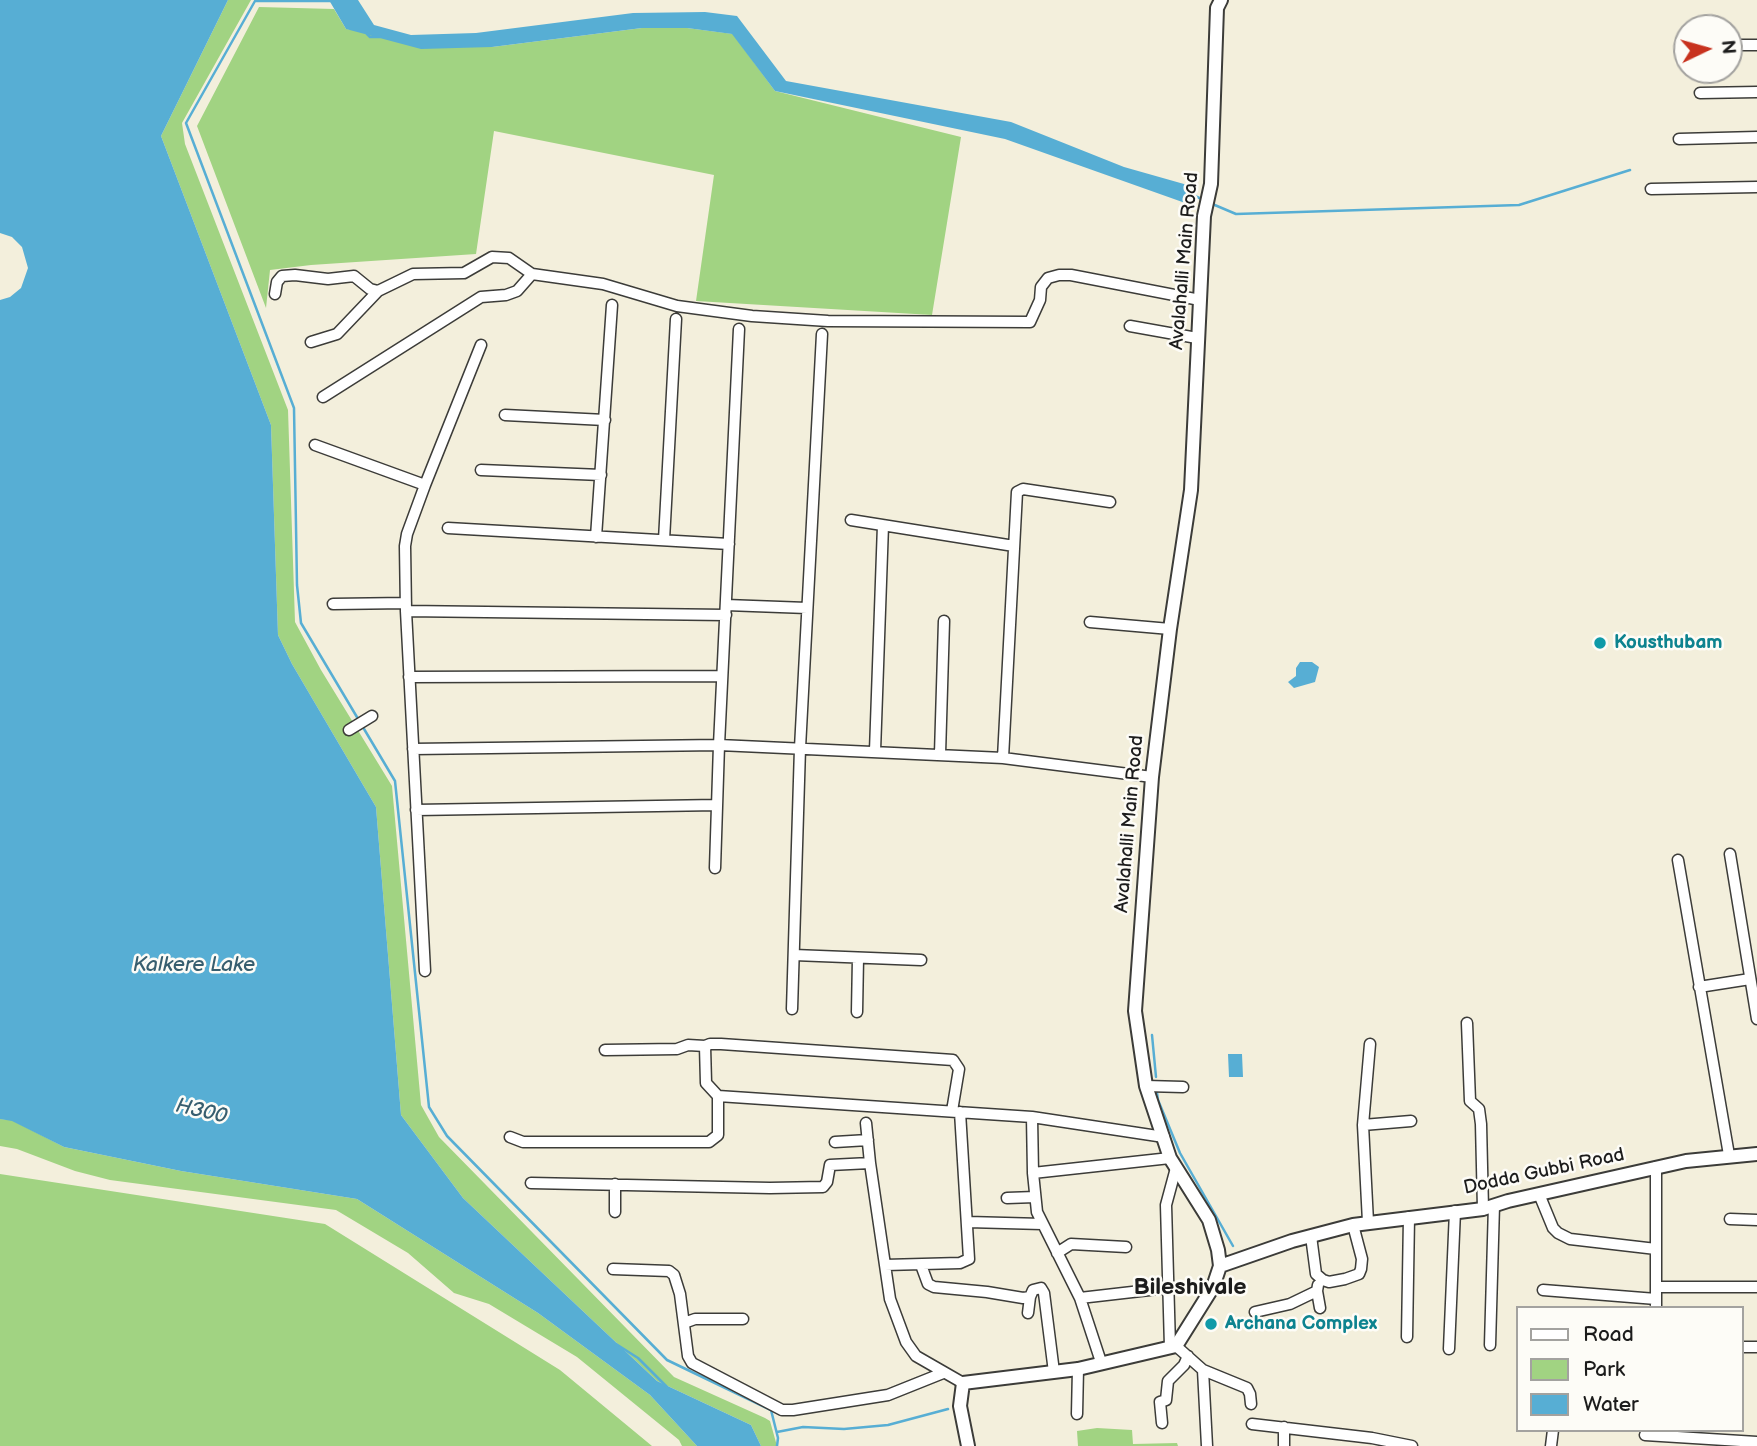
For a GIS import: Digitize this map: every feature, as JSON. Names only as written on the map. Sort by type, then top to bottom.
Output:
[{"type":"main road","name":"Avalahalli Main Road","points":[[1220,1266],[1209,1220],[1173,1163],[1146,1086],[1135,1011],[1152,777],[1191,490],[1204,216],[1211,184],[1217,8],[1222,0]]},
{"type":"main road","name":"Dodda Gubbi Road","points":[[1220,1266],[1353,1225],[1489,1207],[1656,1167],[1729,1155],[1757,1154]]},
{"type":"main road","points":[[968,1446],[960,1406],[963,1383],[1078,1369],[1173,1346],[1213,1287],[1220,1266]]},
{"type":"street","points":[[1700,93],[1757,92]]},
{"type":"street","points":[[1679,139],[1757,137]]},
{"type":"street","points":[[1651,189],[1757,187]]},
{"type":"street","points":[[311,342],[337,334],[378,291],[414,274],[464,273],[492,257],[509,258],[532,274],[603,284],[677,306],[752,316],[828,321],[1030,322],[1040,300],[1041,287],[1048,278],[1059,275],[1200,300]]},
{"type":"street","points":[[323,397],[481,297],[506,295],[517,291],[532,274]]},
{"type":"street","points":[[275,294],[277,282],[282,276],[295,275],[328,279],[354,276],[370,289],[378,291]]},
{"type":"street","points":[[596,537],[612,305]]},
{"type":"street","points":[[664,540],[676,319]]},
{"type":"street","points":[[1130,326],[1197,338]]},
{"type":"street","points":[[715,869],[738,329]]},
{"type":"street","points":[[792,1009],[800,748],[822,334]]},
{"type":"street","points":[[425,971],[406,607],[407,534],[481,345]]},
{"type":"street","points":[[505,415],[605,420]]},
{"type":"street","points":[[315,445],[425,485]]},
{"type":"street","points":[[481,470],[601,475]]},
{"type":"street","points":[[1003,758],[1017,492],[1019,489],[1110,502]]},
{"type":"street","points":[[851,520],[1014,546]]},
{"type":"street","points":[[875,751],[883,525]]},
{"type":"street","points":[[448,528],[729,544]]},
{"type":"street","points":[[333,604],[726,610],[807,608]]},
{"type":"street","points":[[940,754],[944,621]]},
{"type":"street","points":[[1090,622],[1170,629]]},
{"type":"street","points":[[409,677],[723,676]]},
{"type":"street","points":[[413,749],[719,745],[800,748],[1003,758],[1152,777]]},
{"type":"street","points":[[416,810],[717,805]]},
{"type":"street","points":[[1730,854],[1757,1019]]},
{"type":"street","points":[[1678,860],[1729,1155]]},
{"type":"street","points":[[794,955],[921,960]]},
{"type":"street","points":[[857,1012],[858,958]]},
{"type":"street","points":[[1699,987],[1750,979]]},
{"type":"street","points":[[1467,1023],[1470,1101],[1479,1109],[1489,1207],[1490,1345]]},
{"type":"street","points":[[605,1050],[677,1049],[688,1045],[721,1044],[953,1060],[959,1069],[956,1111],[970,1255],[968,1261],[885,1265]]},
{"type":"street","points":[[1368,1222],[1363,1125],[1370,1044]]},
{"type":"street","points":[[510,1137],[523,1142],[709,1142],[718,1135],[718,1096],[706,1083],[705,1046]]},
{"type":"street","points":[[1146,1086],[1183,1087]]},
{"type":"street","points":[[718,1096],[1032,1117],[1164,1137]]},
{"type":"street","points":[[1032,1117],[1037,1212],[1080,1298],[1101,1362]]},
{"type":"street","points":[[1363,1125],[1411,1121]]},
{"type":"street","points":[[866,1123],[890,1299],[906,1342],[916,1356],[963,1383]]},
{"type":"street","points":[[835,1142],[868,1140]]},
{"type":"street","points":[[531,1183],[823,1187],[827,1182],[830,1165],[870,1163]]},
{"type":"street","points":[[1033,1173],[1173,1163],[1166,1205],[1167,1288],[1173,1346],[1203,1370],[1247,1388],[1251,1404]]},
{"type":"street","points":[[1543,1290],[1656,1304],[1656,1167]]},
{"type":"street","points":[[615,1185],[615,1212]]},
{"type":"street","points":[[1539,1194],[1553,1228],[1570,1239],[1656,1249]]},
{"type":"street","points":[[1007,1198],[1035,1197]]},
{"type":"street","points":[[1449,1349],[1455,1211]]},
{"type":"street","points":[[1407,1337],[1409,1217]]},
{"type":"street","points":[[1730,1219],[1757,1220]]},
{"type":"street","points":[[968,1222],[1042,1224]]},
{"type":"street","points":[[1311,1236],[1316,1274],[1329,1282],[1345,1279],[1359,1274],[1362,1259],[1353,1225]]},
{"type":"street","points":[[1056,1253],[1071,1244],[1126,1247]]},
{"type":"street","points":[[921,1265],[928,1284],[934,1287],[1030,1297]]},
{"type":"street","points":[[613,1269],[669,1271],[678,1284],[688,1356],[692,1363],[782,1410],[888,1395],[943,1373]]},
{"type":"street","points":[[1320,1308],[1317,1291],[1321,1278]]},
{"type":"street","points":[[1028,1313],[1032,1290],[1038,1287],[1044,1293],[1054,1372]]},
{"type":"street","points":[[1657,1287],[1757,1287]]},
{"type":"street","points":[[1080,1298],[1167,1288]]},
{"type":"street","points":[[1255,1312],[1290,1304],[1317,1291]]},
{"type":"street","points":[[684,1323],[695,1318],[743,1319]]},
{"type":"street","points":[[1162,1423],[1160,1402],[1166,1400],[1168,1381],[1184,1365],[1188,1356]]},
{"type":"street","points":[[1077,1414],[1078,1369]]},
{"type":"street","points":[[1203,1370],[1207,1446]]},
{"type":"street","points":[[1252,1424],[1373,1438],[1412,1446]]},
{"type":"street","points":[[1284,1427],[1284,1446]]},
{"type":"street","points":[[1645,1446],[1646,1432],[1709,1442],[1757,1442]]},
{"type":"green space","points":[[228,0],[251,0],[182,123],[185,144],[288,410],[295,622],[392,786],[421,1105],[439,1137],[674,1377],[770,1421],[777,1446],[761,1446],[751,1425],[657,1381],[463,1198],[401,1115],[376,807],[292,664],[278,635],[271,425],[161,136]]},
{"type":"green space","points":[[259,7],[334,9],[346,29],[492,47],[642,28],[687,28],[733,34],[775,91],[961,137],[932,315],[696,301],[714,175],[494,131],[476,254],[270,270],[266,308],[197,126]]},
{"type":"green space","points":[[0,1119],[12,1120],[64,1147],[181,1171],[357,1199],[538,1313],[650,1395],[697,1446],[682,1446],[679,1440],[577,1357],[489,1304],[454,1293],[408,1253],[336,1210],[110,1180],[75,1171],[17,1149],[0,1146]]},
{"type":"green space","points":[[0,1174],[325,1224],[560,1370],[652,1446],[0,1446]]},
{"type":"green space","points":[[1097,1428],[1132,1430],[1133,1444],[1177,1443],[1178,1446],[1078,1446],[1077,1431]]},
{"type":"water","name":"Kalkere Lake","points":[[0,0],[228,0],[161,136],[271,425],[278,635],[292,664],[376,807],[401,1115],[463,1198],[657,1381],[751,1425],[761,1446],[697,1446],[650,1395],[538,1313],[357,1199],[181,1171],[64,1147],[12,1121],[0,1119],[0,300],[10,297],[21,288],[28,268],[22,247],[12,237],[0,233]]},
{"type":"water","points":[[329,0],[358,0],[374,25],[411,35],[476,33],[633,13],[705,12],[737,16],[786,81],[1011,122],[1124,167],[1191,186],[1188,204],[1005,139],[775,91],[732,34],[687,28],[642,28],[492,47],[421,49],[346,29]]},
{"type":"water","points":[[1300,662],[1312,662],[1319,667],[1315,682],[1294,688],[1288,682],[1296,676],[1296,668]]},
{"type":"water","points":[[1228,1054],[1242,1054],[1243,1077],[1229,1077]]},
{"type":"waterway","points":[[331,1],[255,1],[186,123],[294,408],[297,585],[301,623],[395,781],[429,1107],[447,1136],[667,1360],[771,1410],[778,1438],[777,1446]]},
{"type":"waterway","points":[[367,34],[370,37],[380,37]]},
{"type":"waterway","points":[[1210,203],[1236,214],[1519,205],[1630,170]]},
{"type":"waterway","points":[[1188,193],[1204,200]]},
{"type":"waterway","points":[[1152,1035],[1156,1077]]},
{"type":"waterway","points":[[1157,1093],[1180,1153],[1233,1246]]},
{"type":"waterway","points":[[616,1344],[638,1358],[667,1387]]},
{"type":"waterway","points":[[777,1432],[803,1427],[844,1429],[888,1425],[948,1409]]},
{"type":"place","name":"Kousthubam","points":[[1600,643]]},
{"type":"place","name":"Archana Complex","points":[[1211,1324]]},
{"type":"district","name":"Bileshivale","points":[[1190,1288]]},
{"type":"water label","name":"H300","points":[[201,1112]]}]
